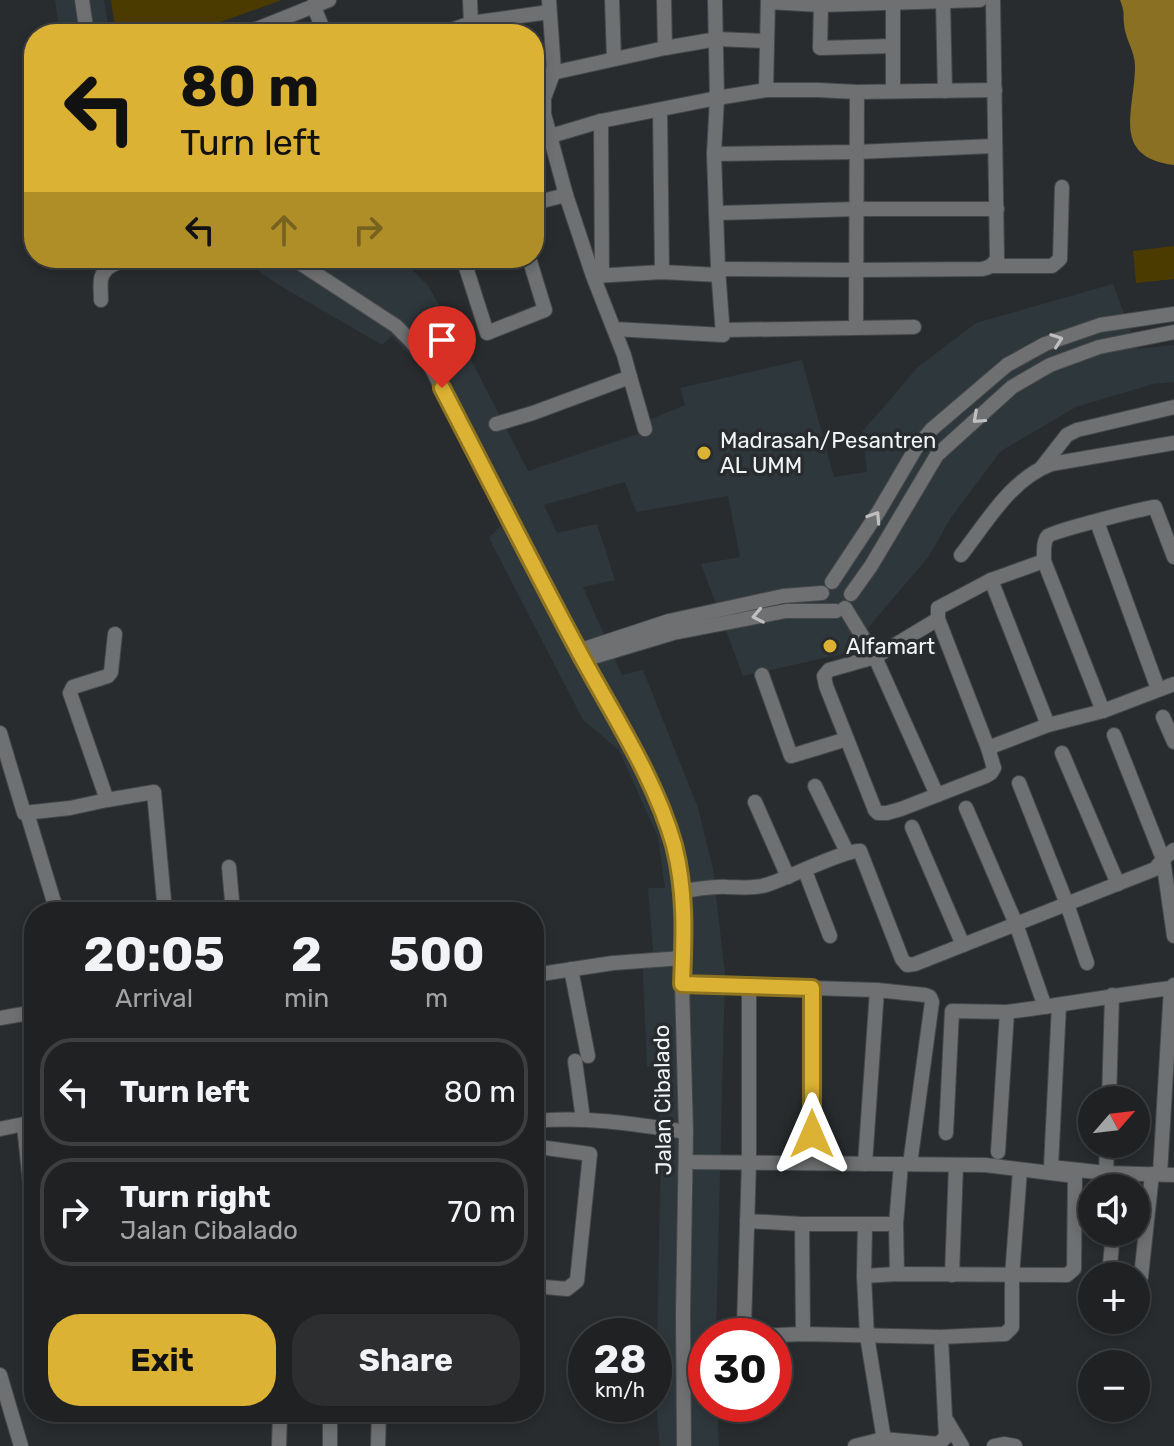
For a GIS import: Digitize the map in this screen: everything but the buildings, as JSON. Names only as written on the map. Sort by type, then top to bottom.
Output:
[{"type":"street","points":[[82,0],[86,24]]},
{"type":"street","points":[[267,24],[329,0]]},
{"type":"street","points":[[470,0],[471,23],[549,6],[554,71],[544,98],[549,137],[566,195],[598,276],[645,429]]},
{"type":"street","points":[[612,0],[614,59]]},
{"type":"street","points":[[664,0],[665,48]]},
{"type":"street","points":[[614,329],[723,335],[714,154],[717,98],[715,0]]},
{"type":"street","points":[[766,90],[768,1],[821,5],[980,0]]},
{"type":"street","points":[[992,266],[997,258],[993,0]]},
{"type":"street","points":[[893,1],[893,91]]},
{"type":"street","points":[[943,2],[945,91]]},
{"type":"street","points":[[314,4],[321,24]]},
{"type":"street","points":[[821,5],[820,48],[893,46]]},
{"type":"street","points":[[544,74],[717,39],[766,41]]},
{"type":"street","points":[[544,138],[601,121],[766,90],[995,90]]},
{"type":"street","points":[[856,327],[857,92]]},
{"type":"street","points":[[660,110],[662,272]]},
{"type":"street","points":[[598,276],[601,121]]},
{"type":"street","points":[[714,154],[994,146]]},
{"type":"street","points":[[598,276],[662,272],[1052,266],[1060,259],[1062,187]]},
{"type":"street","points":[[544,200],[566,195]]},
{"type":"street","points":[[716,213],[997,209]]},
{"type":"street","points":[[101,300],[101,278],[108,268]]},
{"type":"street","name":"Jalan Cibalado","points":[[307,268],[396,326],[429,363],[655,794],[673,844],[683,891],[674,959],[682,984],[686,1132],[684,1446]]},
{"type":"street","points":[[466,268],[487,333],[545,310],[532,268]]},
{"type":"street","points":[[1174,314],[1100,325],[1045,344],[1007,365],[932,429],[916,448],[879,511],[827,587],[822,598],[826,607],[844,604],[871,566],[937,455],[1012,387],[1050,365],[1099,347],[1174,332]]},
{"type":"street","points":[[723,330],[914,327]]},
{"type":"street","points":[[496,424],[630,377]]},
{"type":"street","points":[[961,555],[991,512],[1041,467],[1067,435],[1174,407]]},
{"type":"street","points":[[1041,467],[1174,443]]},
{"type":"street","points":[[1103,711],[1044,561],[1046,539],[1066,528],[1155,507],[1174,557]]},
{"type":"street","points":[[1097,522],[1158,689]]},
{"type":"street","points":[[938,619],[875,657],[829,670],[824,676],[878,813],[901,809],[991,773],[994,768],[988,748],[938,619],[938,608],[991,580],[1044,561]]},
{"type":"street","points":[[991,580],[1048,725]]},
{"type":"street","points":[[581,656],[669,621],[842,583],[849,589],[844,604],[875,657],[937,795]]},
{"type":"street","points":[[581,656],[701,627],[844,604]]},
{"type":"street","points":[[107,800],[70,693],[73,687],[108,676],[115,634]]},
{"type":"street","points":[[762,675],[791,756],[847,739]]},
{"type":"street","points":[[988,748],[1048,725],[1103,711],[1174,684]]},
{"type":"street","points":[[1163,717],[1174,742]]},
{"type":"street","points":[[0,733],[22,811],[27,813],[154,792],[164,902]]},
{"type":"street","points":[[1114,735],[1168,854],[1174,936]]},
{"type":"street","points":[[1062,753],[1118,884]]},
{"type":"street","points":[[1019,783],[1087,963]]},
{"type":"street","points":[[815,786],[847,852]]},
{"type":"street","points":[[755,802],[788,877]]},
{"type":"street","points":[[966,808],[1052,1006],[1051,1167],[1090,1174]]},
{"type":"street","points":[[27,813],[54,902]]},
{"type":"street","points":[[912,827],[963,945]]},
{"type":"street","points":[[683,891],[763,886],[847,852],[860,851],[907,965],[926,961],[1155,869],[1168,854]]},
{"type":"street","points":[[229,867],[232,902]]},
{"type":"street","points":[[805,871],[830,936]]},
{"type":"street","points":[[544,973],[613,963],[674,959]]},
{"type":"street","points":[[571,969],[581,1058],[583,1119]]},
{"type":"street","points":[[682,984],[877,990],[930,997],[932,1002],[896,1224],[897,1274]]},
{"type":"street","points":[[946,1133],[952,1011],[1007,1012],[1172,986],[1162,1174],[1144,1262]]},
{"type":"street","points":[[749,987],[749,1161],[744,1326],[748,1333],[754,1336],[941,1337],[1005,1334],[1012,1327],[1012,1276],[1020,1170]]},
{"type":"street","points":[[812,988],[812,1163]]},
{"type":"street","points":[[865,1164],[877,990]]},
{"type":"street","points":[[1109,1086],[1112,995]]},
{"type":"street","points":[[998,1152],[1007,1012]]},
{"type":"street","points":[[0,1018],[24,1014]]},
{"type":"street","points":[[544,1119],[615,1121],[686,1132]]},
{"type":"street","points":[[0,1129],[24,1124]]},
{"type":"street","points":[[544,1148],[590,1154],[577,1281],[567,1289],[544,1287]]},
{"type":"street","points":[[686,1162],[985,1165],[1075,1176],[1074,1269],[1067,1275],[864,1276]]},
{"type":"street","points":[[952,1275],[956,1165]]},
{"type":"street","points":[[747,1221],[896,1224]]},
{"type":"street","points":[[802,1224],[803,1334]]},
{"type":"street","points":[[865,1225],[867,1336],[884,1442]]},
{"type":"street","points":[[855,1446],[884,1442],[938,1444],[946,1437],[941,1337]]},
{"type":"street","points":[[0,1375],[6,1411],[21,1446]]},
{"type":"street","points":[[945,1417],[962,1446]]},
{"type":"street","points":[[279,1446],[280,1422]]},
{"type":"street","points":[[330,1422],[330,1446]]},
{"type":"street","points":[[378,1446],[379,1422]]},
{"type":"street","points":[[994,1446],[1015,1446]]},
{"type":"shaded area","points":[[55,0],[104,0],[108,24],[59,24]]},
{"type":"shaded area","points":[[111,0],[282,0],[215,24],[115,24]]},
{"type":"shaded area","points":[[1120,0],[1174,0],[1174,165],[1154,160],[1141,152],[1134,142],[1130,115],[1135,61]]},
{"type":"shaded area","points":[[1174,246],[1174,279],[1136,283],[1133,251]]},
{"type":"shaded area","points":[[254,268],[411,268],[429,287],[528,471],[650,430],[647,421],[685,405],[680,388],[802,360],[834,477],[867,472],[862,432],[918,367],[976,323],[1113,284],[1137,349],[1174,345],[1174,382],[1153,384],[1076,407],[1001,451],[952,516],[929,556],[847,653],[743,676],[701,564],[740,557],[728,496],[636,512],[625,482],[544,505],[557,533],[597,524],[615,580],[583,587],[622,675],[643,670],[698,808],[713,869],[725,974],[716,1318],[688,1318],[688,1422],[718,1422],[719,1446],[660,1446],[658,1422],[672,1422],[672,1318],[658,1318],[661,1146],[656,1070],[647,1066],[642,954],[653,951],[648,888],[665,888],[658,837],[619,750],[583,720],[489,538],[504,523],[422,368],[392,336],[382,345]]},
{"type":"place","name":"Madrasah/Pesantren AL UMM","points":[[704,453]]},
{"type":"place","name":"Alfamart","points":[[830,646]]},
{"type":"route","points":[[442,388],[545,589],[639,762],[667,823],[683,891],[682,984],[812,988],[812,1134]]}]
